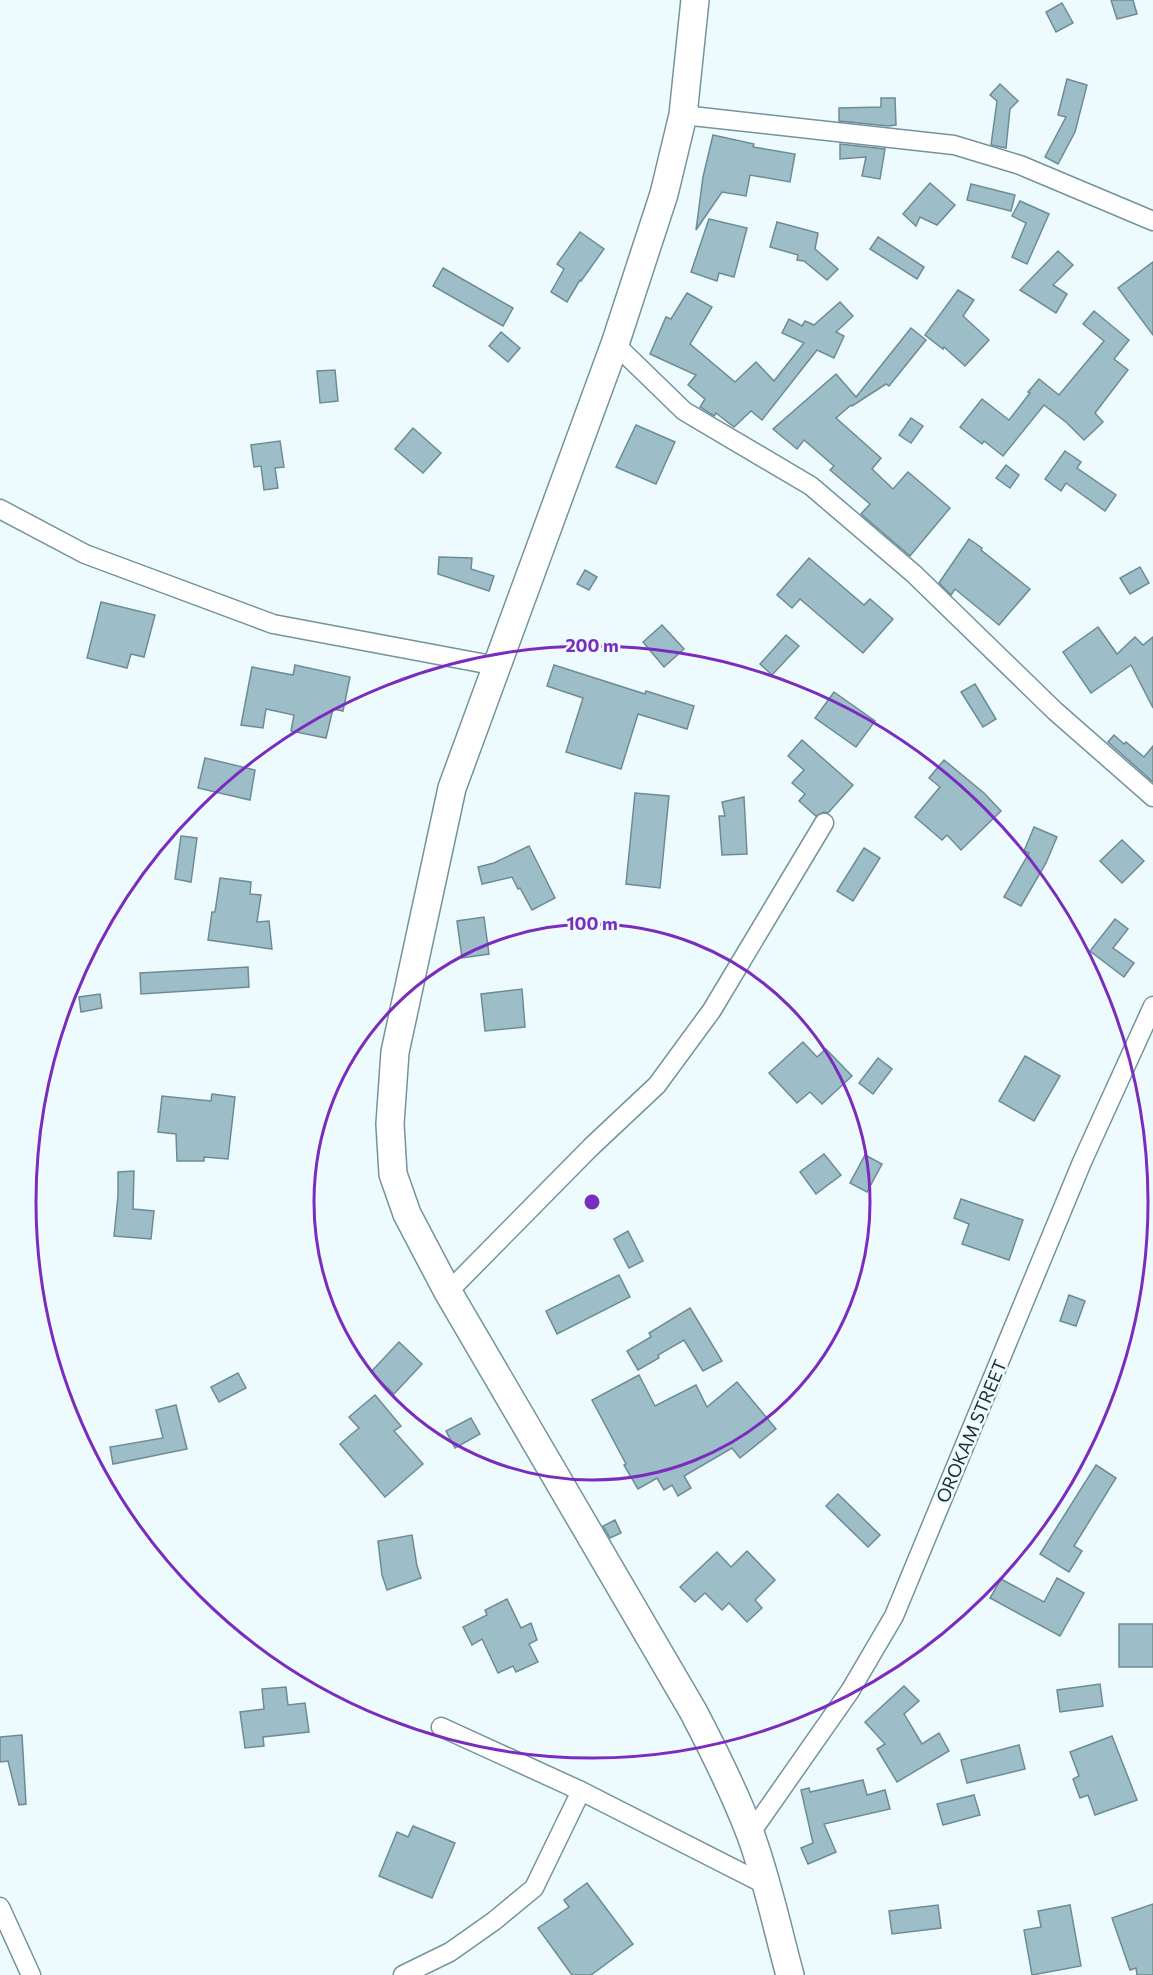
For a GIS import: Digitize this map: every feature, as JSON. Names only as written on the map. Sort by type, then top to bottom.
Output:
[{"type":"main road","points":[[695,0],[683,115],[664,194],[615,344],[452,788],[395,1052],[390,1124],[393,1174],[407,1214],[448,1292],[693,1711],[724,1772],[750,1834],[766,1885],[789,1975]]},
{"type":"street","points":[[683,115],[954,145],[1020,165],[1153,221]]},
{"type":"street","points":[[615,344],[684,411],[811,486],[914,574],[1054,711],[1153,796]]},
{"type":"street","points":[[0,509],[85,554],[273,624],[497,666]]},
{"type":"street","points":[[448,1292],[591,1147],[657,1085],[712,1010],[824,823]]},
{"type":"street","name":"OROKAM STREET","points":[[750,1834],[850,1691],[894,1617],[1082,1162],[1153,1006]]},
{"type":"street","points":[[441,1728],[581,1791],[766,1885]]},
{"type":"street","points":[[403,1975],[450,1952],[494,1922],[534,1887],[581,1791]]},
{"type":"street","points":[[0,1907],[31,1975]]},
{"type":"building","points":[[1111,0],[1133,0],[1137,14],[1117,19]]},
{"type":"building","points":[[1062,3],[1073,23],[1056,32],[1046,12]]},
{"type":"building","points":[[1067,79],[1087,85],[1075,132],[1058,164],[1045,157],[1066,117],[1058,115]]},
{"type":"building","points":[[1000,84],[1018,101],[1010,109],[1006,148],[991,145],[997,101],[990,95]]},
{"type":"building","points":[[881,98],[895,98],[896,125],[839,121],[839,108],[881,107]]},
{"type":"building","points":[[713,135],[754,144],[753,147],[795,154],[790,182],[750,175],[746,196],[722,192],[696,230],[703,177]]},
{"type":"building","points":[[840,144],[885,149],[880,179],[862,176],[866,157],[840,159]]},
{"type":"building","points":[[930,183],[955,205],[937,225],[920,217],[916,226],[903,214]]},
{"type":"building","points":[[971,184],[1015,195],[1011,211],[967,200]]},
{"type":"building","points":[[1020,201],[1049,214],[1027,264],[1012,257],[1026,223],[1012,216]]},
{"type":"building","points":[[709,219],[747,228],[734,277],[719,273],[717,281],[691,272]]},
{"type":"building","points":[[777,222],[818,233],[815,249],[838,269],[827,280],[804,261],[797,260],[798,255],[770,247]]},
{"type":"building","points":[[580,232],[604,249],[580,280],[567,302],[551,292],[564,269],[557,264]]},
{"type":"building","points":[[878,237],[924,267],[917,279],[870,249]]},
{"type":"building","points":[[1058,251],[1073,265],[1053,285],[1067,294],[1056,313],[1020,290]]},
{"type":"building","points":[[1153,262],[1153,335],[1118,288]]},
{"type":"building","points":[[443,268],[513,308],[503,326],[433,286]]},
{"type":"building","points":[[958,290],[974,300],[963,316],[989,340],[965,366],[944,347],[943,349],[925,335]]},
{"type":"building","points":[[687,293],[712,307],[690,344],[735,382],[756,362],[774,381],[804,343],[782,333],[789,319],[802,326],[805,321],[814,325],[840,302],[853,316],[836,332],[844,336],[834,358],[817,350],[762,420],[751,411],[734,427],[716,413],[714,416],[700,407],[705,399],[688,385],[696,375],[650,354],[666,317],[671,319]]},
{"type":"building","points":[[1094,311],[1129,340],[1114,359],[1128,370],[1095,413],[1103,422],[1084,440],[1044,405],[1003,456],[984,441],[982,444],[960,427],[982,399],[1009,420],[1039,379],[1059,395],[1104,341],[1083,324]]},
{"type":"building","points":[[911,328],[926,340],[889,386],[886,384],[851,405],[836,418],[881,458],[872,469],[893,489],[908,472],[950,508],[910,556],[861,514],[870,504],[830,470],[834,466],[804,440],[797,449],[773,429],[836,374],[856,397]]},
{"type":"building","points":[[501,332],[520,348],[508,362],[489,346]]},
{"type":"building","points":[[335,370],[338,401],[320,403],[317,371]]},
{"type":"building","points":[[911,418],[923,426],[911,443],[899,435]]},
{"type":"building","points":[[636,425],[675,442],[656,484],[616,467]]},
{"type":"building","points":[[413,428],[441,453],[423,473],[395,449]]},
{"type":"building","points":[[280,441],[284,467],[275,468],[278,488],[264,490],[261,466],[254,467],[251,445]]},
{"type":"building","points":[[1065,451],[1081,462],[1077,468],[1116,495],[1105,511],[1066,483],[1061,491],[1045,479]]},
{"type":"building","points":[[1006,465],[1019,475],[1010,488],[996,478]]},
{"type":"building","points":[[969,539],[1030,589],[999,625],[955,589],[951,595],[939,583]]},
{"type":"building","points":[[439,557],[472,558],[471,569],[494,576],[489,591],[438,574]]},
{"type":"building","points":[[809,558],[864,605],[870,599],[893,619],[863,653],[800,599],[792,608],[777,595]]},
{"type":"building","points":[[1140,567],[1149,583],[1130,594],[1120,578]]},
{"type":"building","points":[[585,570],[597,577],[589,590],[577,584]]},
{"type":"building","points":[[101,602],[155,615],[144,657],[131,654],[127,668],[87,658]]},
{"type":"building","points":[[662,625],[684,649],[664,667],[643,642]]},
{"type":"building","points":[[1098,627],[1117,654],[1135,637],[1143,645],[1153,637],[1153,708],[1131,665],[1091,693],[1063,652]]},
{"type":"building","points":[[786,635],[799,646],[772,675],[760,664]]},
{"type":"building","points":[[295,665],[350,677],[343,711],[333,709],[326,738],[291,731],[294,715],[266,709],[263,728],[241,725],[252,667],[293,675]]},
{"type":"building","points":[[554,665],[645,694],[646,691],[694,706],[687,729],[638,714],[621,769],[566,752],[583,698],[547,686]]},
{"type":"building","points":[[975,684],[996,719],[983,727],[961,692]]},
{"type":"building","points":[[834,692],[875,721],[856,747],[815,718]]},
{"type":"building","points":[[1114,735],[1144,757],[1153,746],[1153,782],[1108,742]]},
{"type":"building","points":[[802,740],[853,785],[828,813],[824,812],[816,816],[799,801],[805,794],[792,783],[804,770],[788,756]]},
{"type":"building","points":[[205,758],[255,770],[250,800],[198,788]]},
{"type":"building","points":[[944,760],[984,793],[1001,811],[961,850],[947,835],[942,840],[915,817],[940,787],[929,778]]},
{"type":"building","points":[[635,793],[669,796],[660,888],[626,884]]},
{"type":"building","points":[[744,797],[747,854],[722,855],[719,816],[725,816],[722,802]]},
{"type":"building","points":[[1034,827],[1057,837],[1046,863],[1021,906],[1004,897],[1029,853],[1024,851]]},
{"type":"building","points":[[181,836],[197,838],[191,882],[175,879]]},
{"type":"building","points":[[1122,840],[1144,861],[1122,883],[1100,861]]},
{"type":"building","points":[[529,846],[555,898],[532,910],[512,877],[482,884],[478,867],[494,863]]},
{"type":"building","points":[[864,848],[880,858],[853,901],[837,891]]},
{"type":"building","points":[[220,878],[251,882],[250,894],[261,895],[257,922],[269,921],[272,949],[208,940]]},
{"type":"building","points":[[484,917],[489,954],[462,958],[457,921]]},
{"type":"building","points":[[1115,919],[1128,929],[1113,948],[1134,963],[1124,977],[1090,951]]},
{"type":"building","points":[[248,967],[249,987],[141,994],[140,973]]},
{"type":"building","points":[[522,989],[525,1027],[485,1031],[481,994]]},
{"type":"building","points":[[100,994],[102,1008],[81,1012],[79,997]]},
{"type":"building","points":[[803,1042],[817,1057],[826,1049],[852,1076],[822,1104],[810,1092],[797,1103],[769,1073]]},
{"type":"building","points":[[1025,1056],[1060,1076],[1034,1121],[999,1101]]},
{"type":"building","points":[[878,1058],[892,1069],[873,1094],[859,1083]]},
{"type":"building","points":[[212,1094],[235,1097],[228,1159],[204,1157],[204,1161],[177,1161],[176,1134],[158,1132],[162,1096],[211,1101]]},
{"type":"building","points":[[824,1154],[841,1175],[816,1194],[800,1172]]},
{"type":"building","points":[[865,1155],[882,1164],[867,1192],[850,1183]]},
{"type":"building","points":[[134,1171],[133,1209],[154,1211],[151,1239],[114,1236],[118,1172]]},
{"type":"building","points":[[961,1199],[1023,1220],[1009,1260],[962,1244],[969,1224],[954,1218]]},
{"type":"building","points":[[628,1231],[643,1261],[629,1268],[614,1239]]},
{"type":"building","points":[[619,1275],[630,1297],[557,1334],[546,1311]]},
{"type":"building","points":[[1069,1295],[1085,1301],[1076,1326],[1060,1321]]},
{"type":"building","points":[[690,1308],[722,1361],[703,1371],[684,1340],[638,1370],[627,1351],[651,1337],[649,1333]]},
{"type":"building","points":[[399,1342],[422,1364],[394,1394],[371,1372]]},
{"type":"building","points":[[238,1373],[246,1388],[219,1402],[211,1387]]},
{"type":"building","points":[[639,1375],[655,1406],[696,1385],[707,1407],[737,1382],[776,1429],[740,1458],[732,1448],[684,1476],[691,1488],[678,1496],[672,1485],[664,1490],[657,1478],[638,1489],[592,1400]]},
{"type":"building","points":[[375,1395],[401,1426],[394,1431],[423,1464],[385,1497],[340,1444],[359,1428],[349,1417]]},
{"type":"building","points":[[176,1405],[187,1449],[113,1464],[110,1447],[163,1438],[156,1410]]},
{"type":"building","points":[[471,1418],[480,1434],[455,1448],[446,1431]]},
{"type":"building","points":[[1096,1465],[1116,1478],[1074,1546],[1082,1551],[1069,1572],[1040,1554]]},
{"type":"building","points":[[838,1494],[880,1535],[868,1547],[826,1506]]},
{"type":"building","points":[[615,1520],[621,1533],[610,1538],[603,1526]]},
{"type":"building","points":[[412,1535],[421,1578],[387,1590],[382,1575],[378,1541]]},
{"type":"building","points":[[747,1551],[775,1580],[755,1600],[762,1608],[747,1622],[729,1603],[722,1610],[705,1593],[695,1602],[680,1587],[717,1552],[731,1567]]},
{"type":"building","points":[[1057,1578],[1084,1593],[1060,1636],[990,1598],[1001,1579],[1044,1602]]},
{"type":"building","points":[[507,1599],[521,1628],[531,1623],[537,1640],[529,1644],[538,1662],[516,1672],[513,1666],[498,1673],[482,1639],[472,1645],[463,1627],[487,1615],[485,1610]]},
{"type":"building","points":[[1119,1624],[1153,1624],[1153,1667],[1119,1667]]},
{"type":"building","points":[[1100,1684],[1103,1706],[1060,1712],[1057,1690]]},
{"type":"building","points":[[904,1686],[919,1701],[904,1714],[922,1744],[939,1733],[949,1751],[897,1782],[877,1749],[885,1744],[865,1722]]},
{"type":"building","points":[[286,1687],[288,1705],[305,1703],[309,1732],[263,1737],[264,1746],[245,1748],[240,1712],[264,1709],[262,1689]]},
{"type":"building","points":[[22,1735],[26,1804],[19,1805],[8,1761],[0,1762],[0,1737]]},
{"type":"building","points":[[1112,1736],[1137,1800],[1095,1815],[1088,1795],[1080,1798],[1073,1779],[1079,1776],[1070,1752]]},
{"type":"building","points":[[1019,1745],[1025,1769],[967,1783],[961,1760]]},
{"type":"building","points":[[863,1780],[867,1795],[885,1790],[890,1809],[824,1824],[836,1852],[808,1864],[801,1848],[813,1843],[801,1790],[809,1788],[810,1792]]},
{"type":"building","points":[[974,1795],[980,1815],[943,1825],[937,1804]]},
{"type":"building","points":[[413,1826],[455,1843],[432,1898],[379,1876],[397,1832],[408,1837]]},
{"type":"building","points":[[587,1883],[633,1944],[591,1975],[572,1975],[538,1928],[569,1907],[564,1900]]},
{"type":"building","points":[[1153,1904],[1153,1975],[1137,1975],[1136,1968],[1130,1970],[1112,1918]]},
{"type":"building","points":[[938,1905],[941,1928],[892,1934],[889,1911]]},
{"type":"building","points":[[1070,1905],[1081,1966],[1032,1975],[1024,1930],[1041,1927],[1038,1911]]}]
